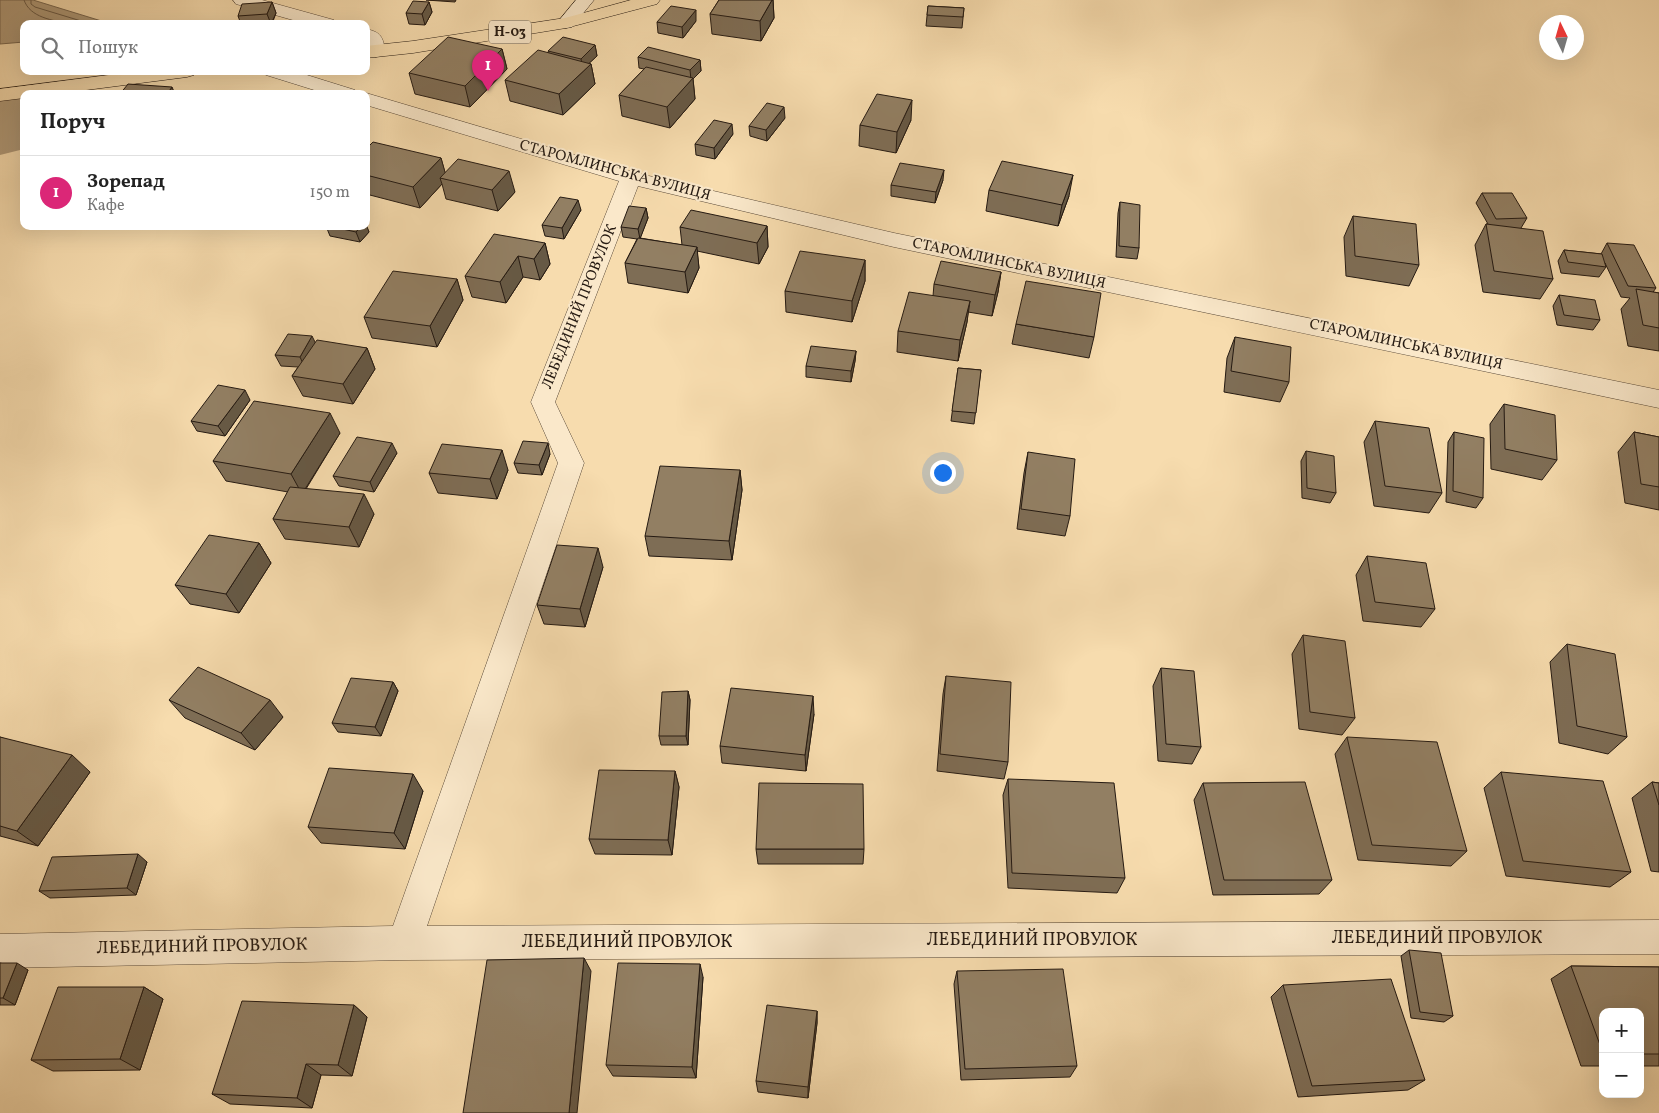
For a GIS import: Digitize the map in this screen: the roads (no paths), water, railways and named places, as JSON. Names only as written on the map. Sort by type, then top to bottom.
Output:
[{"type":"main road","name":"Н-03","points":[[371,52],[566,23],[651,0]]},
{"type":"main road","points":[[40,90],[156,75]]},
{"type":"main road","points":[[0,95],[20,92]]},
{"type":"street","points":[[242,0],[314,20]]},
{"type":"street","points":[[566,23],[585,0]]},
{"type":"street","points":[[370,36],[374,38],[371,52]]},
{"type":"street","points":[[286,75],[335,90]]},
{"type":"street","name":"СТАРОМЛИНСЬКА ВУЛИЦЯ","points":[[370,100],[631,178],[894,240],[1659,398]]},
{"type":"street","name":"ЛЕБЕДИНИЙ ПРОВУЛОК","points":[[404,943],[571,463],[543,402],[631,178]]},
{"type":"street","name":"ЛЕБЕДИНИЙ ПРОВУЛОК","points":[[0,951],[404,943],[1659,937]]},
{"type":"water","points":[[0,0],[33,0],[98,20],[20,20],[20,42],[0,44]]},
{"type":"waterway","points":[[0,138],[20,108]]},
{"type":"place","name":"Зорепад","points":[[488,91]]}]
